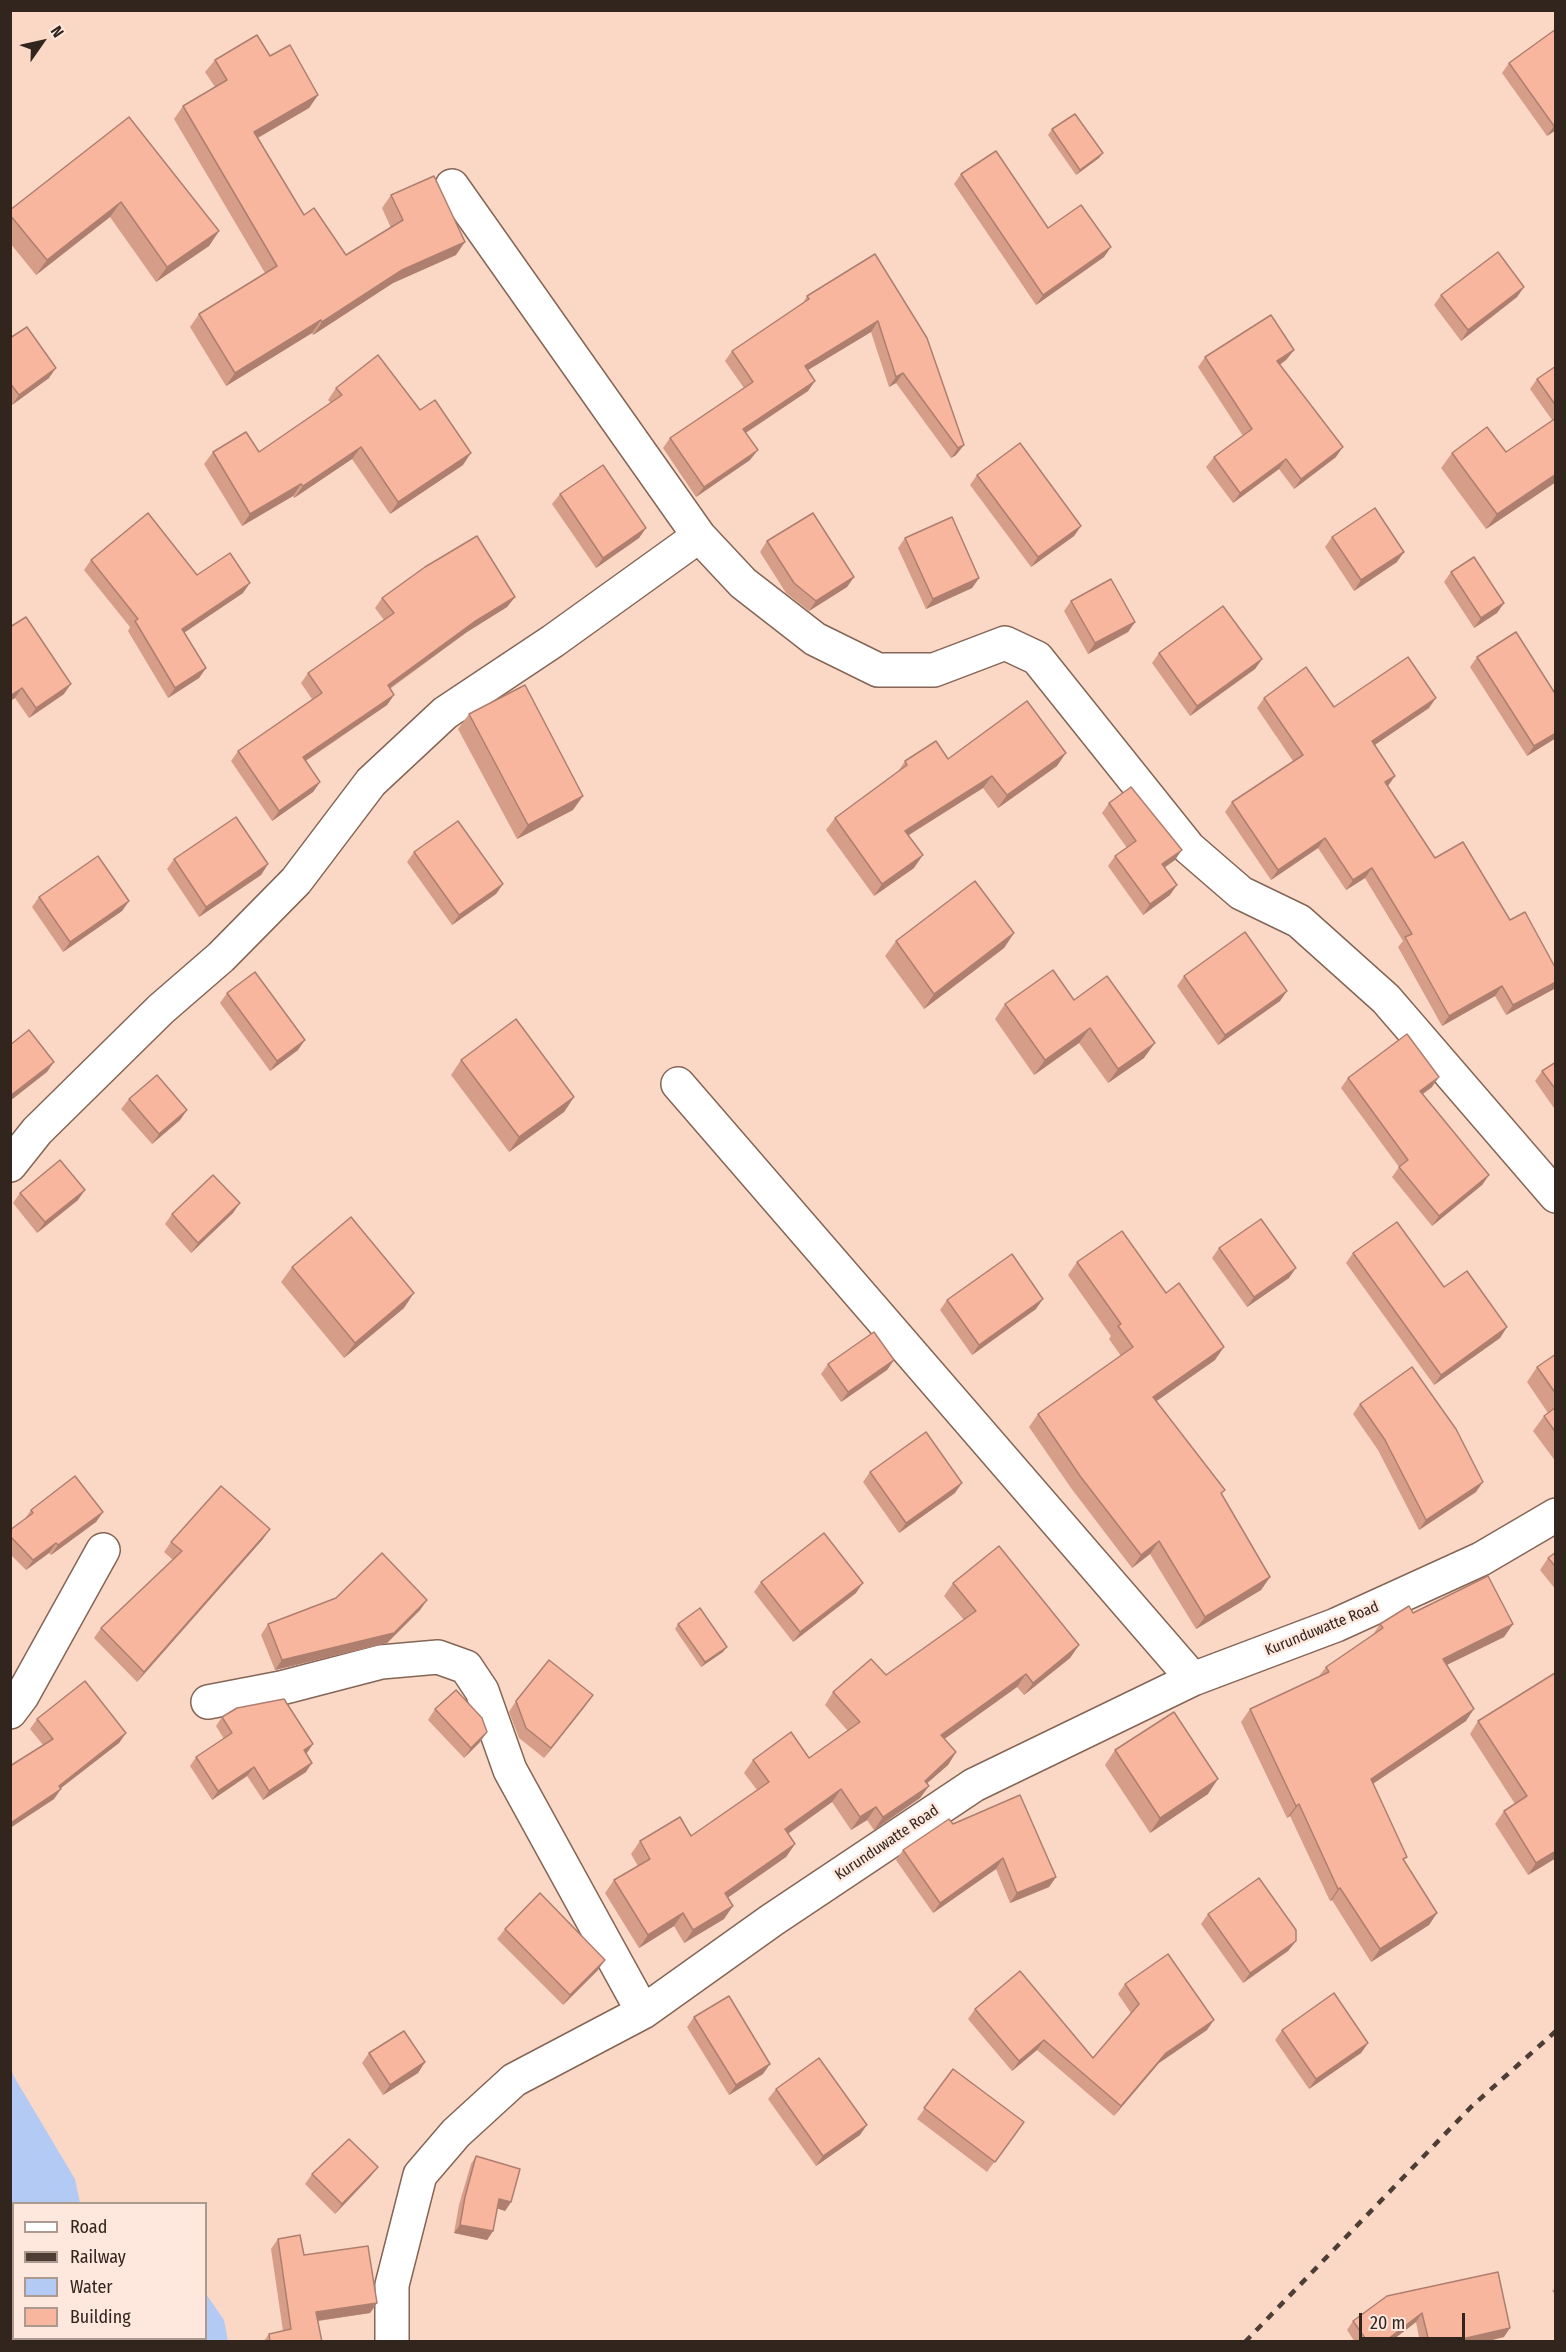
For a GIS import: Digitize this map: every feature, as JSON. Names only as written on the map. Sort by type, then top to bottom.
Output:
[{"type":"street","points":[[452,186],[699,536],[743,583],[815,639],[878,670],[934,670],[1005,643],[1037,658],[1189,848],[1241,893],[1299,921],[1386,999],[1556,1196]]},
{"type":"street","points":[[10,1165],[37,1131],[161,1009],[221,957],[296,881],[371,782],[445,713],[553,641],[699,536]]},
{"type":"street","points":[[678,1084],[1194,1679]]},
{"type":"street","name":"Kurunduwatte Road","points":[[392,2342],[392,2285],[420,2175],[456,2133],[514,2080],[643,2012],[772,1920],[974,1785],[1194,1679],[1346,1621],[1481,1559],[1556,1515]]},
{"type":"street","points":[[10,1712],[27,1688],[103,1550]]},
{"type":"street","points":[[208,1702],[281,1688],[381,1662],[438,1657],[466,1667],[482,1691],[510,1770],[643,2012]]},
{"type":"water","points":[[10,2064],[13,2075],[75,2179],[80,2202],[12,2202],[12,2340],[207,2340],[207,2295],[224,2320],[228,2341],[11,2341]]},
{"type":"building","points":[[1556,29],[1556,125],[1554,126],[1509,63]]},
{"type":"building","points":[[257,35],[270,56],[290,45],[318,95],[254,132],[304,215],[314,208],[346,255],[403,220],[391,195],[434,176],[465,242],[402,270],[322,322],[321,320],[235,373],[199,314],[277,266],[183,106],[227,80],[215,60]]},
{"type":"building","points":[[1075,114],[1103,153],[1080,170],[1052,129]]},
{"type":"building","points":[[129,117],[219,231],[167,267],[121,202],[47,260],[10,215],[10,210]]},
{"type":"building","points":[[996,151],[1048,228],[1081,205],[1111,247],[1043,295],[961,174]]},
{"type":"building","points":[[1498,252],[1524,287],[1468,330],[1441,295]]},
{"type":"building","points":[[875,254],[927,338],[964,445],[958,448],[903,373],[896,377],[878,321],[805,366],[815,381],[743,429],[758,450],[704,487],[670,438],[753,382],[732,351],[809,299],[807,296]]},
{"type":"building","points":[[1271,315],[1294,350],[1277,361],[1343,447],[1301,479],[1286,459],[1240,493],[1214,457],[1252,429],[1205,357]]},
{"type":"building","points":[[27,327],[56,368],[19,395],[10,383],[10,338]]},
{"type":"building","points":[[378,355],[420,410],[435,400],[471,453],[398,502],[361,447],[303,486],[301,484],[250,514],[213,452],[246,432],[259,452],[342,395],[336,388]]},
{"type":"building","points":[[1556,366],[1556,406],[1537,379]]},
{"type":"building","points":[[1556,418],[1556,474],[1497,514],[1452,453],[1487,427],[1506,452]]},
{"type":"building","points":[[1020,443],[1081,526],[1038,557],[977,475]]},
{"type":"building","points":[[603,465],[646,528],[603,558],[560,494]]},
{"type":"building","points":[[1375,508],[1404,552],[1361,580],[1332,537]]},
{"type":"building","points":[[148,513],[197,575],[230,553],[250,583],[182,629],[206,668],[175,688],[135,621],[138,619],[91,560]]},
{"type":"building","points":[[813,513],[854,577],[816,601],[794,583],[767,541]]},
{"type":"building","points":[[952,517],[979,578],[933,599],[905,538]]},
{"type":"building","points":[[477,536],[515,597],[474,622],[388,685],[394,695],[303,757],[320,782],[279,811],[238,751],[322,693],[308,673],[394,613],[382,598],[425,567]]},
{"type":"building","points":[[1474,557],[1504,603],[1481,618],[1451,572]]},
{"type":"building","points":[[1111,579],[1135,622],[1095,643],[1071,601]]},
{"type":"building","points":[[1223,606],[1262,659],[1197,706],[1159,653]]},
{"type":"building","points":[[26,617],[71,684],[36,708],[22,688],[10,696],[10,627]]},
{"type":"building","points":[[1516,632],[1556,695],[1556,733],[1534,746],[1477,657]]},
{"type":"building","points":[[1408,657],[1436,698],[1372,741],[1395,776],[1385,782],[1435,858],[1463,842],[1510,920],[1525,912],[1556,969],[1556,982],[1513,1005],[1502,986],[1449,1016],[1405,937],[1412,934],[1372,868],[1353,880],[1325,838],[1278,870],[1232,802],[1303,755],[1264,698],[1306,667],[1334,707]]},
{"type":"building","points":[[525,685],[583,796],[528,825],[469,714]]},
{"type":"building","points":[[1027,701],[1066,753],[1007,795],[992,776],[905,831],[923,855],[882,884],[835,818],[907,765],[905,761],[936,741],[948,759]]},
{"type":"building","points":[[1131,787],[1182,850],[1162,864],[1177,885],[1150,904],[1115,856],[1136,841],[1109,803]]},
{"type":"building","points":[[236,817],[268,864],[206,907],[174,859]]},
{"type":"building","points":[[458,821],[503,884],[459,915],[414,852]]},
{"type":"building","points":[[98,856],[129,901],[70,942],[39,897]]},
{"type":"building","points":[[975,881],[1014,933],[934,994],[896,941]]},
{"type":"building","points":[[1245,932],[1287,991],[1225,1035],[1184,976]]},
{"type":"building","points":[[1053,970],[1074,1000],[1107,976],[1155,1043],[1118,1069],[1090,1028],[1045,1060],[1005,1004]]},
{"type":"building","points":[[255,972],[305,1040],[277,1061],[227,993]]},
{"type":"building","points":[[516,1019],[574,1097],[519,1137],[461,1060]]},
{"type":"building","points":[[29,1030],[54,1062],[10,1096],[10,1045]]},
{"type":"building","points":[[1407,1034],[1439,1077],[1420,1091],[1489,1175],[1439,1216],[1399,1167],[1408,1160],[1348,1078]]},
{"type":"building","points":[[1556,1062],[1556,1090],[1542,1071]]},
{"type":"building","points":[[157,1075],[187,1110],[159,1134],[129,1099]]},
{"type":"building","points":[[60,1160],[85,1190],[45,1222],[20,1193]]},
{"type":"building","points":[[213,1175],[240,1203],[198,1243],[172,1214]]},
{"type":"building","points":[[351,1217],[414,1293],[355,1343],[292,1267]]},
{"type":"building","points":[[1261,1219],[1296,1268],[1254,1297],[1219,1248]]},
{"type":"building","points":[[1397,1222],[1444,1287],[1467,1271],[1507,1327],[1441,1375],[1353,1253]]},
{"type":"building","points":[[1122,1231],[1166,1293],[1179,1283],[1224,1347],[1153,1397],[1225,1490],[1221,1493],[1270,1577],[1205,1617],[1159,1541],[1141,1555],[1080,1476],[1038,1414],[1133,1347],[1118,1326],[1121,1324],[1077,1262]]},
{"type":"building","points":[[1012,1254],[1043,1299],[979,1345],[947,1300]]},
{"type":"building","points":[[874,1332],[894,1360],[848,1392],[828,1364]]},
{"type":"building","points":[[1556,1354],[1556,1394],[1537,1367]]},
{"type":"building","points":[[1412,1367],[1456,1429],[1483,1482],[1426,1520],[1385,1440],[1360,1404]]},
{"type":"building","points":[[1556,1407],[1556,1433],[1544,1416]]},
{"type":"building","points":[[926,1432],[962,1483],[906,1523],[870,1472]]},
{"type":"building","points":[[75,1476],[103,1512],[33,1560],[10,1536],[10,1530],[33,1513],[31,1510]]},
{"type":"building","points":[[221,1486],[270,1529],[144,1672],[101,1628],[182,1551],[171,1542]]},
{"type":"building","points":[[824,1533],[863,1583],[800,1632],[761,1582]]},
{"type":"building","points":[[999,1546],[1079,1645],[1033,1683],[1026,1674],[941,1735],[956,1752],[925,1781],[929,1786],[883,1817],[876,1807],[860,1817],[841,1789],[785,1829],[795,1844],[725,1893],[733,1906],[693,1930],[683,1913],[648,1935],[614,1880],[650,1859],[640,1841],[680,1817],[691,1836],[769,1782],[753,1760],[791,1732],[809,1758],[860,1722],[833,1692],[871,1659],[886,1675],[976,1611],[953,1583]]},
{"type":"building","points":[[1556,1552],[1556,1567],[1548,1558]]},
{"type":"building","points":[[382,1553],[427,1600],[394,1633],[282,1660],[268,1624],[336,1598]]},
{"type":"building","points":[[1488,1576],[1513,1624],[1443,1659],[1474,1709],[1371,1779],[1407,1857],[1403,1859],[1437,1913],[1380,1949],[1340,1888],[1338,1889],[1299,1804],[1296,1806],[1250,1709],[1329,1672],[1326,1667],[1383,1628],[1380,1624],[1409,1606],[1413,1613]]},
{"type":"building","points":[[700,1608],[727,1647],[705,1662],[678,1624]]},
{"type":"building","points":[[549,1660],[593,1695],[551,1748],[526,1728],[516,1701]]},
{"type":"building","points":[[1555,1673],[1556,1851],[1536,1863],[1504,1811],[1527,1796],[1478,1721]]},
{"type":"building","points":[[85,1681],[126,1733],[59,1786],[61,1789],[12,1822],[10,1820],[10,1766],[53,1739],[37,1719]]},
{"type":"building","points":[[456,1690],[482,1718],[487,1732],[471,1748],[435,1709]]},
{"type":"building","points":[[284,1699],[313,1744],[304,1750],[312,1763],[269,1791],[254,1767],[218,1791],[196,1757],[232,1733],[222,1717],[237,1708]]},
{"type":"building","points":[[1174,1712],[1218,1779],[1160,1818],[1115,1750]]},
{"type":"building","points":[[1020,1795],[1056,1877],[1017,1893],[1003,1858],[940,1903],[903,1850],[949,1819],[953,1824]]},
{"type":"building","points":[[1259,1878],[1296,1930],[1296,1941],[1250,1973],[1208,1914]]},
{"type":"building","points":[[540,1893],[605,1960],[570,1995],[505,1929]]},
{"type":"building","points":[[1168,1954],[1214,2020],[1166,2053],[1121,2106],[1044,2040],[1019,2061],[975,2009],[1020,1971],[1093,2058],[1139,2004],[1125,1984]]},
{"type":"building","points":[[1334,1993],[1368,2043],[1316,2079],[1282,2030]]},
{"type":"building","points":[[729,1996],[770,2064],[736,2085],[694,2017]]},
{"type":"building","points":[[404,2031],[425,2062],[390,2085],[369,2053]]},
{"type":"building","points":[[819,2058],[867,2125],[823,2156],[776,2089]]},
{"type":"building","points":[[953,2069],[1024,2122],[995,2162],[924,2108]]},
{"type":"building","points":[[349,2139],[378,2167],[342,2204],[312,2174]]},
{"type":"building","points":[[476,2156],[520,2169],[511,2202],[499,2199],[493,2231],[460,2225]]},
{"type":"building","points":[[300,2235],[304,2255],[368,2246],[377,2303],[316,2312],[322,2342],[270,2342],[269,2334],[291,2329],[278,2239]]},
{"type":"building","points":[[1498,2272],[1510,2328],[1449,2342],[1429,2342],[1422,2313],[1384,2342],[1368,2342],[1353,2321],[1387,2296]]},
{"type":"railway","points":[[1245,2342],[1471,2107],[1556,2031]]}]
